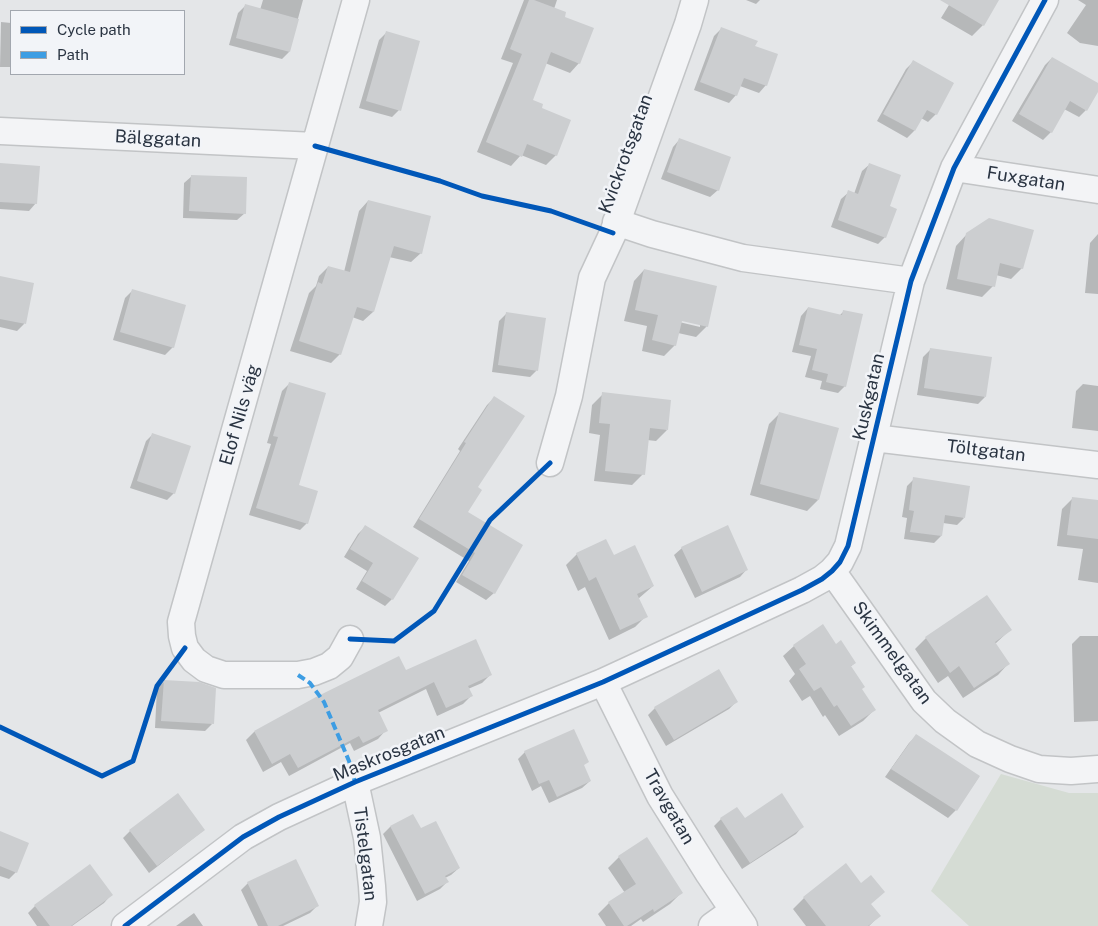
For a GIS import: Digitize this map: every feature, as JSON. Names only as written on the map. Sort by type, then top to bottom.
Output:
[{"type":"street","name":"Elof Nils väg","points":[[350,639],[340,657],[329,666],[314,672],[298,675],[224,675],[206,669],[194,660],[185,648],[182,636],[182,622],[356,0]]},
{"type":"street","name":"Kvickrotsgatan","points":[[550,463],[569,396],[592,278],[613,233],[695,0]]},
{"type":"street","name":"Kuskgatan","points":[[603,682],[802,590],[822,579],[840,562],[848,546],[910,280],[954,168],[1046,0]]},
{"type":"street","name":"Bälggatan","points":[[0,131],[316,146]]},
{"type":"street","name":"Fuxgatan","points":[[954,168],[1098,190]]},
{"type":"street","name":"Kvickrotsgatan","points":[[616,222],[652,234],[743,258],[910,280]]},
{"type":"street","name":"Töltgatan","points":[[874,438],[1098,464]]},
{"type":"street","name":"Skimmelgatan","points":[[832,571],[924,701],[945,721],[977,744],[1010,759],[1039,769],[1070,771],[1098,769]]},
{"type":"street","name":"Maskrosgatan","points":[[125,926],[243,838],[279,817],[355,782],[603,682]]},
{"type":"street","name":"Travgatan","points":[[603,682],[660,796],[739,919]]},
{"type":"street","name":"Tistelgatan","points":[[355,782],[367,838],[372,886],[372,910],[369,926]]},
{"type":"street","points":[[712,926],[739,919]]},
{"type":"shaded area","points":[[1001,774],[1069,793],[1098,793],[1098,926],[969,926],[931,891]]},
{"type":"building","points":[[529,0],[534,0],[566,12],[565,17],[594,28],[580,64],[551,52],[533,100],[543,104],[542,108],[571,120],[557,156],[527,144],[522,157],[486,142],[522,54],[510,49]]},
{"type":"building","points":[[940,0],[999,0],[984,26]]},
{"type":"building","points":[[245,4],[299,19],[290,52],[236,38]]},
{"type":"building","points":[[721,27],[758,41],[755,46],[778,54],[767,86],[744,78],[737,96],[700,82]]},
{"type":"building","points":[[386,31],[420,41],[401,111],[366,101]]},
{"type":"building","points":[[1052,57],[1098,83],[1098,92],[1087,111],[1070,101],[1052,133],[1019,114]]},
{"type":"building","points":[[913,60],[954,83],[937,115],[927,110],[915,131],[883,114]]},
{"type":"building","points":[[679,138],[731,157],[719,191],[667,172]]},
{"type":"building","points":[[0,163],[40,166],[37,204],[0,202]]},
{"type":"building","points":[[869,163],[901,175],[890,206],[897,209],[886,238],[838,220],[848,190],[858,194]]},
{"type":"building","points":[[191,175],[247,177],[246,214],[189,211]]},
{"type":"building","points":[[368,200],[431,216],[422,254],[394,246],[374,312],[357,307],[341,355],[299,341],[318,282],[322,284],[328,266],[350,272]]},
{"type":"building","points":[[989,218],[1034,230],[1023,269],[1000,263],[995,287],[957,279],[966,233]]},
{"type":"building","points":[[644,269],[717,286],[708,327],[682,321],[676,346],[652,340],[658,315],[635,310]]},
{"type":"building","points":[[0,276],[34,283],[26,324],[0,319]]},
{"type":"building","points":[[132,289],[186,305],[174,348],[120,332]]},
{"type":"building","points":[[808,307],[842,315],[843,310],[863,314],[846,387],[826,382],[828,374],[812,370],[817,349],[799,345]]},
{"type":"building","points":[[506,312],[546,318],[538,371],[498,365]]},
{"type":"building","points":[[930,348],[992,357],[986,397],[924,388]]},
{"type":"building","points":[[289,382],[326,393],[299,485],[318,491],[308,524],[256,508],[278,437],[273,436]]},
{"type":"building","points":[[602,392],[671,400],[668,430],[650,428],[645,475],[605,471],[610,424],[599,423]]},
{"type":"building","points":[[494,396],[525,416],[478,487],[482,490],[468,512],[523,545],[495,594],[462,575],[475,553],[419,519],[466,443],[464,442]]},
{"type":"building","points":[[779,412],[839,428],[819,500],[760,484]]},
{"type":"building","points":[[152,433],[191,446],[175,494],[137,481]]},
{"type":"building","points":[[913,477],[970,486],[965,518],[945,515],[942,536],[910,532],[914,511],[909,510]]},
{"type":"building","points":[[1072,497],[1098,500],[1098,539],[1067,535]]},
{"type":"building","points":[[365,525],[419,558],[393,600],[362,581],[373,563],[350,549]]},
{"type":"building","points":[[728,525],[748,570],[702,592],[681,547]]},
{"type":"building","points":[[606,539],[614,555],[635,545],[654,586],[637,594],[648,617],[620,630],[596,577],[589,581],[576,553]]},
{"type":"building","points":[[987,595],[1012,630],[995,642],[1010,664],[974,688],[959,666],[950,673],[925,637]]},
{"type":"building","points":[[823,624],[836,644],[841,640],[856,663],[851,666],[865,687],[862,689],[876,710],[851,726],[837,705],[834,707],[821,687],[814,691],[799,669],[806,664],[793,645]]},
{"type":"building","points":[[476,639],[492,675],[468,686],[473,696],[446,708],[434,682],[378,710],[388,731],[363,743],[359,736],[298,768],[290,754],[272,764],[254,731],[316,697],[399,656],[406,670]]},
{"type":"building","points":[[719,669],[738,702],[674,740],[654,707]]},
{"type":"building","points":[[164,680],[199,682],[216,688],[214,724],[161,721]]},
{"type":"building","points":[[574,729],[589,762],[584,765],[591,781],[557,797],[549,780],[539,784],[524,751]]},
{"type":"building","points":[[916,734],[980,776],[957,811],[891,769]]},
{"type":"building","points":[[178,793],[205,830],[157,866],[129,830]]},
{"type":"building","points":[[782,793],[804,827],[750,863],[720,818],[737,807],[745,818]]},
{"type":"building","points":[[413,814],[421,828],[436,821],[460,868],[445,876],[449,882],[425,894],[390,826]]},
{"type":"building","points":[[0,831],[29,843],[17,873],[0,866]]},
{"type":"building","points":[[647,837],[683,893],[654,912],[653,909],[627,926],[624,926],[608,902],[636,884],[618,856]]},
{"type":"building","points":[[296,859],[319,906],[278,926],[268,926],[247,882]]},
{"type":"building","points":[[846,863],[861,883],[871,875],[885,892],[871,904],[881,916],[868,926],[826,926],[803,897]]},
{"type":"building","points":[[90,864],[113,895],[71,926],[50,926],[34,905]]},
{"type":"marked path","points":[[298,675],[310,683],[324,702],[349,761],[355,782]]},
{"type":"cycle path","points":[[125,926],[243,837],[279,817],[355,782],[603,682],[802,590],[832,571],[840,562],[848,546],[911,281],[954,168],[1045,0]]},
{"type":"cycle path","points":[[315,146],[440,181],[482,196],[551,211],[613,233]]},
{"type":"cycle path","points":[[350,639],[394,641],[434,611],[490,520],[550,463]]},
{"type":"cycle path","points":[[0,727],[102,776],[133,761],[157,686],[185,648]]}]
